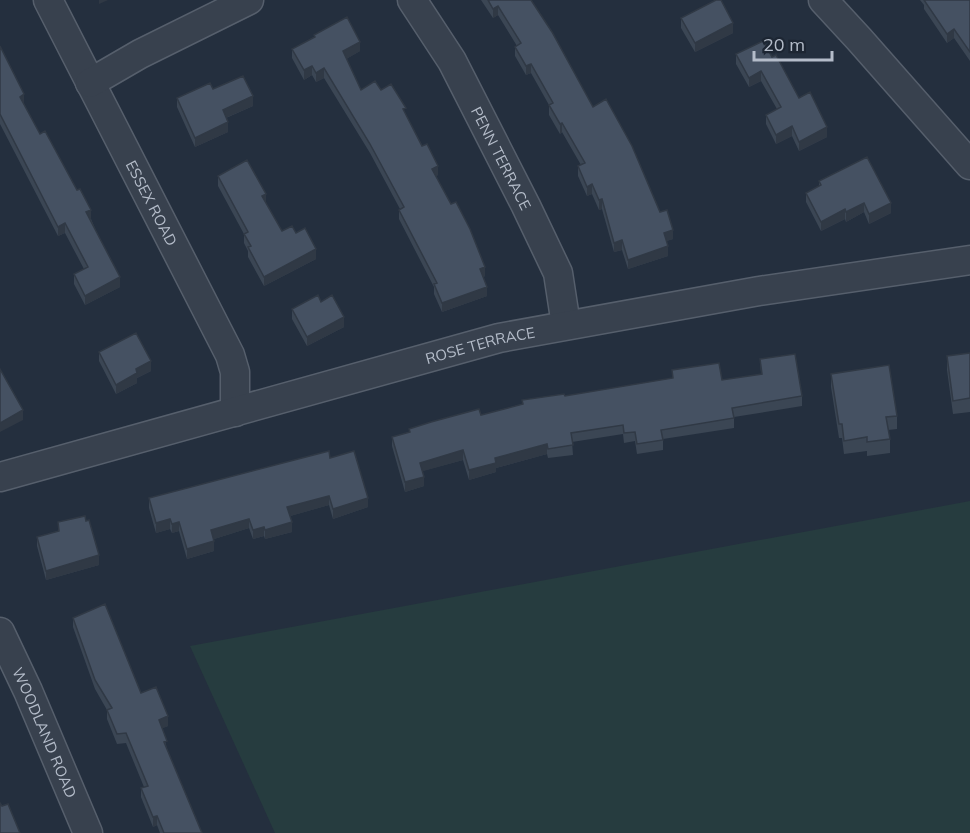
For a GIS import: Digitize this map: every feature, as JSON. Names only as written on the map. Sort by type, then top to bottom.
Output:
[{"type":"street","name":"ESSEX ROAD","points":[[48,0],[230,355],[235,372],[235,412]]},
{"type":"street","points":[[90,83],[140,54],[249,0]]},
{"type":"street","name":"PENN TERRACE","points":[[412,0],[452,61],[558,273],[566,325]]},
{"type":"street","points":[[823,0],[970,165]]},
{"type":"street","name":"ROSE TERRACE","points":[[0,477],[499,338],[759,291],[970,260]]},
{"type":"street","name":"WOODLAND ROAD","points":[[0,632],[28,691],[88,833]]},
{"type":"green space","points":[[970,501],[970,833],[275,833],[190,646]]},
{"type":"building","points":[[488,0],[531,0],[552,32],[593,107],[606,99],[632,146],[660,212],[667,210],[673,230],[664,233],[668,246],[628,260],[622,240],[614,243],[602,199],[599,200],[592,184],[587,187],[578,166],[585,163],[549,105],[553,103],[531,64],[526,66],[515,47],[521,43],[498,6],[493,9]]},
{"type":"building","points":[[716,0],[721,0],[733,23],[695,43],[681,18]]},
{"type":"building","points":[[924,0],[970,0],[970,52],[954,29],[947,34]]},
{"type":"building","points":[[347,17],[360,42],[343,51],[361,90],[375,81],[381,90],[391,84],[406,108],[403,109],[422,146],[427,144],[438,166],[432,169],[451,204],[456,202],[470,229],[485,267],[480,269],[487,287],[442,303],[434,284],[437,283],[399,210],[404,207],[370,144],[324,68],[316,73],[312,66],[304,70],[292,49]]},
{"type":"building","points":[[763,41],[772,57],[776,55],[799,98],[810,92],[827,127],[799,142],[792,126],[776,135],[766,115],[781,107],[761,71],[749,78],[736,54]]},
{"type":"building","points":[[0,46],[24,94],[20,97],[40,134],[45,131],[77,190],[80,189],[91,210],[86,212],[120,277],[85,296],[74,274],[88,267],[65,223],[58,227],[0,114]]},
{"type":"building","points":[[243,76],[253,96],[223,110],[228,122],[195,138],[177,98],[210,83],[213,89]]},
{"type":"building","points":[[867,157],[891,203],[869,214],[864,203],[846,212],[845,209],[821,222],[806,193],[821,185],[819,181]]},
{"type":"building","points":[[247,160],[266,194],[262,196],[282,231],[292,226],[296,233],[305,228],[316,249],[264,277],[248,247],[251,246],[244,234],[248,232],[218,176]]},
{"type":"building","points":[[318,295],[321,302],[332,295],[344,317],[307,337],[292,309]]},
{"type":"building","points":[[136,333],[151,361],[136,369],[137,373],[116,385],[99,352]]},
{"type":"building","points":[[970,353],[970,398],[953,401],[947,356]]},
{"type":"building","points":[[795,354],[802,396],[732,408],[734,418],[661,430],[663,440],[637,444],[635,432],[624,433],[623,425],[571,433],[573,445],[548,449],[547,444],[495,458],[496,463],[469,470],[463,450],[420,463],[424,477],[405,482],[392,437],[410,432],[409,429],[479,409],[481,415],[523,404],[522,400],[564,394],[565,396],[673,378],[672,370],[719,363],[722,380],[762,374],[760,359]]},
{"type":"building","points":[[889,365],[897,416],[886,417],[890,439],[867,442],[867,437],[844,441],[831,374]]},
{"type":"building","points":[[0,369],[23,410],[0,423]]},
{"type":"building","points":[[329,451],[330,458],[354,451],[368,498],[333,509],[329,496],[287,507],[292,522],[265,530],[264,527],[253,530],[249,519],[211,530],[214,541],[187,549],[179,522],[172,524],[170,519],[156,523],[149,498]]},
{"type":"building","points":[[85,516],[86,521],[89,520],[99,555],[46,571],[37,537],[59,531],[58,522]]},
{"type":"building","points":[[105,604],[141,693],[156,687],[168,716],[159,720],[167,741],[164,742],[202,833],[164,833],[157,816],[153,817],[141,788],[148,786],[126,733],[117,734],[107,710],[112,708],[95,680],[73,618]]},
{"type":"building","points":[[0,803],[2,806],[8,804],[20,833],[0,833]]}]
